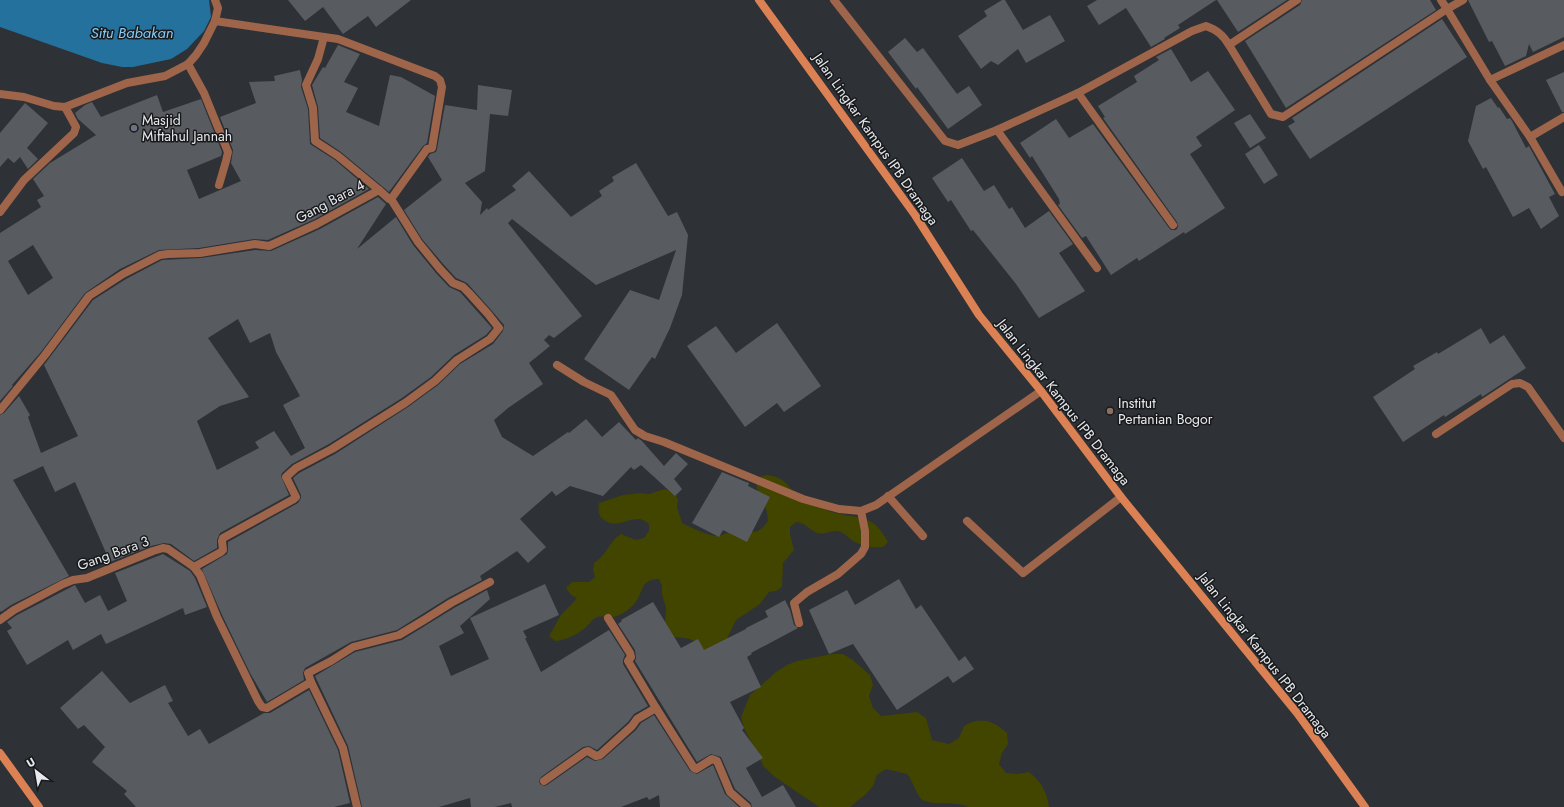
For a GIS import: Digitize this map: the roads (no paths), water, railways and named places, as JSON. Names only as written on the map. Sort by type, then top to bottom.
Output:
[{"type":"street","points":[[0,94],[24,97],[54,106],[65,107],[126,83],[165,76],[188,64],[204,43],[215,21],[218,8],[215,0]]},
{"type":"street","name":"Jalan Lingkar Kampus IPB Dramaga","points":[[759,0],[915,215],[979,315],[1041,391],[1121,497],[1298,713],[1365,807]]},
{"type":"street","points":[[834,0],[945,141],[958,145],[997,130],[1078,93],[1192,31],[1206,26],[1216,29],[1223,35],[1271,114],[1284,117],[1446,9],[1463,0]]},
{"type":"street","points":[[1229,45],[1297,0]]},
{"type":"street","points":[[1441,0],[1490,80],[1530,137],[1562,192]]},
{"type":"street","points":[[215,21],[338,39],[435,76],[440,80],[442,87],[432,148],[427,149],[391,199],[418,242],[440,269],[453,282],[463,287],[499,328],[490,339],[457,360],[435,381],[405,404],[381,417],[332,449],[296,468],[286,477],[296,497],[294,499],[223,538],[223,550],[194,567],[200,575],[217,616],[262,707],[268,708],[311,682]]},
{"type":"street","points":[[324,37],[318,59],[306,85],[313,108],[315,141],[338,156],[379,190]]},
{"type":"street","points":[[1490,80],[1564,45]]},
{"type":"street","points":[[188,64],[204,93],[228,152],[219,185]]},
{"type":"street","points":[[1078,93],[1173,225]]},
{"type":"street","points":[[0,212],[24,180],[74,133],[76,127],[65,107]]},
{"type":"street","points":[[1530,137],[1564,117]]},
{"type":"street","points":[[997,130],[1097,268]]},
{"type":"street","name":"Gang Bara 4","points":[[0,410],[45,355],[89,296],[123,274],[160,255],[200,253],[255,244],[269,246],[317,224],[379,190],[391,199]]},
{"type":"street","points":[[557,365],[584,382],[611,394],[635,430],[645,436],[664,442],[802,499],[839,509],[861,511],[876,505],[1041,391]]},
{"type":"street","points":[[1436,434],[1512,384],[1520,383],[1528,386],[1564,438]]},
{"type":"street","points":[[888,496],[923,536]]},
{"type":"street","points":[[968,521],[1023,573],[1121,497]]},
{"type":"street","points":[[799,623],[794,603],[818,585],[838,574],[861,554],[866,547],[861,511]]},
{"type":"street","name":"Gang Bara 3","points":[[0,620],[14,610],[63,584],[73,580],[87,578],[163,548],[194,567]]},
{"type":"street","points":[[357,807],[343,748],[308,673],[353,647],[399,634],[490,582]]},
{"type":"street","points":[[608,618],[630,653],[631,657],[628,661],[694,768],[696,769],[712,759],[717,761],[730,792],[747,807]]},
{"type":"street","points":[[544,781],[585,752],[588,751],[596,756],[600,755],[632,726],[637,719],[656,708]]},
{"type":"street","points":[[0,753],[39,807]]},
{"type":"water","name":"Situ Babakan","points":[[0,0],[209,0],[211,17],[204,31],[187,49],[171,59],[133,67],[122,67],[102,63],[0,27]]},
{"type":"place","name":"Masjid Miftahul Jannah","points":[[134,128]]},
{"type":"place","name":"Institut Pertanian Bogor","points":[[1110,411]]}]
